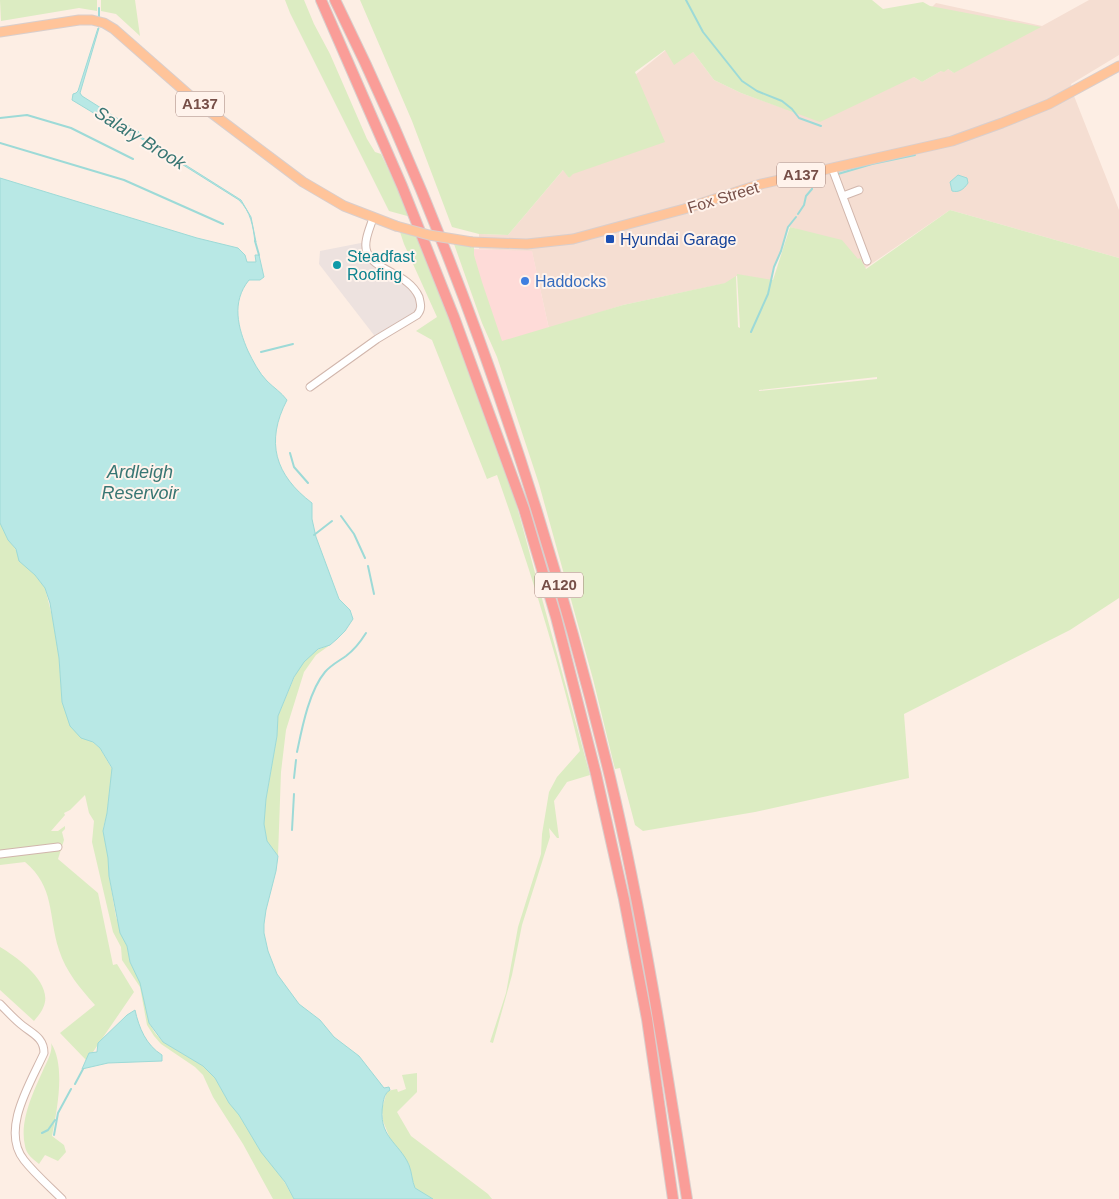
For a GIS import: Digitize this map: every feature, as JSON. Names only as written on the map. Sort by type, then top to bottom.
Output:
[{"type":"highway","name":"A120","points":[[321,0],[402,186],[454,317],[524,509],[553,608],[596,774],[624,898],[647,1019],[673,1199]]},
{"type":"highway","name":"A120","points":[[334,0],[415,176],[459,283],[504,406],[564,601],[610,776],[636,897],[663,1040],[687,1199]]},
{"type":"main road","name":"A137","points":[[0,32],[79,20],[92,20],[104,23],[123,35],[197,102],[291,174],[330,198],[372,218]]},
{"type":"main road","name":"Fox Street","points":[[372,218],[429,235],[472,242],[527,244],[573,240],[684,209],[761,184],[834,173],[940,145],[1049,104],[1119,66]]},
{"type":"street","points":[[834,173],[867,261]]},
{"type":"street","points":[[843,196],[859,190]]},
{"type":"street","points":[[310,387],[377,339],[417,315],[420,311],[419,299],[410,283],[371,259],[366,251],[366,242],[372,218]]},
{"type":"street","points":[[0,854],[58,847]]},
{"type":"street","points":[[0,1004],[22,1026],[39,1038],[44,1047],[44,1053],[16,1117],[15,1130],[17,1144],[23,1159],[62,1199]]},
{"type":"shaded area","points":[[1089,0],[1119,0],[1119,55],[1071,84],[1119,210],[1119,258],[950,210],[864,269],[839,242],[788,227],[774,267],[771,282],[736,276],[736,281],[623,305],[549,329],[532,252],[479,249],[479,234],[508,235],[564,169],[569,178],[635,75],[666,50],[693,52],[714,80],[741,93],[786,109],[914,77],[922,82],[948,69],[954,73],[932,7],[936,3],[1042,26]]},
{"type":"shaded area","points":[[366,242],[366,251],[416,291],[421,311],[377,339],[319,264],[320,251]]},
{"type":"shaded area","name":"Haddocks","points":[[471,249],[532,251],[549,329],[499,343]]},
{"type":"green space","points":[[0,0],[97,0],[97,11],[79,8],[1,21]]},
{"type":"green space","points":[[101,0],[135,0],[140,36],[116,14],[101,11]]},
{"type":"green space","points":[[285,0],[304,0],[367,139],[375,152],[381,154],[411,217],[389,211]]},
{"type":"green space","points":[[360,0],[872,0],[883,9],[923,2],[930,6],[1041,27],[954,73],[948,69],[922,82],[914,77],[820,122],[741,93],[714,80],[693,52],[674,65],[665,50],[635,72],[665,142],[573,174],[569,178],[563,170],[508,235],[479,234],[452,227],[412,121]]},
{"type":"green space","points":[[950,210],[1119,258],[1119,598],[1070,630],[904,714],[909,778],[755,812],[643,831],[635,825],[620,768],[615,769],[593,679],[539,484],[497,357],[482,323],[454,244],[474,246],[474,255],[502,341],[623,305],[725,283],[736,276],[738,327],[740,328],[737,274],[773,280],[790,227],[842,240],[858,259],[860,258],[866,269]],"holes":[[[877,377],[877,379],[759,391]]]},
{"type":"green space","points":[[400,232],[425,239],[513,492],[590,775],[567,782],[554,801],[559,838],[549,828],[550,837],[522,925],[512,975],[493,1043],[490,1042],[506,993],[518,927],[541,854],[542,834],[549,792],[557,777],[580,751],[542,612],[497,475],[487,479],[432,340],[416,331],[437,317]]},
{"type":"green space","points":[[0,522],[18,553],[19,560],[35,575],[45,588],[54,624],[59,658],[62,702],[66,711],[91,741],[100,748],[112,769],[107,813],[103,829],[109,876],[116,917],[127,946],[130,962],[141,983],[149,1023],[163,1042],[203,1066],[215,1078],[229,1103],[239,1114],[258,1147],[282,1178],[294,1199],[273,1199],[243,1144],[213,1097],[203,1075],[195,1067],[161,1044],[147,1025],[140,987],[122,960],[121,947],[113,932],[92,842],[94,821],[89,813],[85,795],[70,810],[64,813],[65,815],[51,831],[58,831],[65,826],[62,832],[64,840],[58,859],[98,893],[113,965],[117,964],[134,992],[93,1052],[89,1053],[86,1060],[60,1033],[95,1005],[65,965],[59,950],[46,892],[35,872],[25,862],[0,865]]},
{"type":"green space","points":[[330,645],[316,655],[304,672],[286,730],[281,772],[278,856],[267,841],[264,824],[266,799],[277,736],[278,716],[297,671],[305,660],[317,650]]},
{"type":"green space","points":[[0,947],[24,964],[39,981],[44,990],[43,1008],[34,1021],[0,990]]},
{"type":"green space","points":[[51,1043],[56,1053],[59,1076],[58,1101],[52,1136],[64,1145],[66,1152],[58,1161],[45,1155],[39,1164],[30,1156],[26,1149],[24,1126],[28,1106],[50,1055]]},
{"type":"green space","points":[[417,1073],[417,1092],[397,1112],[411,1136],[492,1199],[433,1199],[418,1191],[414,1186],[409,1164],[391,1141],[383,1121],[382,1109],[387,1091],[397,1089],[398,1092],[406,1089],[402,1075]]},
{"type":"water","points":[[98,28],[80,93],[82,96],[139,132],[138,135],[241,200],[251,217],[256,242],[249,214],[239,200],[137,136],[135,138],[72,100],[73,94],[78,91]]},
{"type":"water","points":[[958,175],[967,178],[968,183],[961,190],[952,191],[950,182]]},
{"type":"water","name":"Ardleigh Reservoir","points":[[0,178],[197,238],[238,248],[245,255],[247,262],[256,262],[255,255],[259,255],[264,277],[260,280],[249,280],[243,288],[238,306],[241,333],[259,371],[287,400],[276,430],[275,444],[277,457],[289,481],[312,503],[312,519],[316,537],[339,599],[350,610],[353,619],[337,639],[330,645],[318,649],[304,662],[294,677],[278,716],[277,736],[266,799],[264,824],[267,841],[278,856],[266,910],[264,933],[268,951],[277,974],[299,1004],[320,1020],[334,1037],[359,1056],[384,1088],[389,1087],[390,1090],[384,1099],[383,1124],[390,1138],[409,1165],[415,1188],[433,1199],[294,1199],[285,1182],[261,1152],[239,1115],[229,1103],[215,1078],[203,1066],[163,1042],[149,1023],[140,983],[130,962],[127,946],[120,933],[109,876],[103,831],[112,768],[100,748],[93,742],[81,738],[70,726],[62,702],[59,658],[50,603],[45,588],[35,575],[19,561],[16,549],[8,540],[0,523]]},
{"type":"water","points":[[135,1010],[144,1036],[156,1051],[162,1055],[162,1061],[108,1063],[82,1069],[89,1053],[97,1052],[98,1043],[127,1015]]},
{"type":"waterway","points":[[686,0],[703,32],[742,81],[757,91],[782,101],[799,118],[821,126]]},
{"type":"waterway","name":"Salary Brook","points":[[99,8],[99,18]]},
{"type":"waterway","points":[[0,118],[27,115],[71,128],[133,159]]},
{"type":"waterway","points":[[0,143],[124,180],[223,224]]},
{"type":"waterway","points":[[838,174],[872,164],[915,155]]},
{"type":"waterway","points":[[798,214],[804,205],[806,196],[812,189],[812,181],[819,180]]},
{"type":"waterway","points":[[751,332],[768,294],[774,267],[788,227],[796,217]]},
{"type":"waterway","name":"Salary Brook","points":[[255,241],[259,255]]},
{"type":"waterway","points":[[261,352],[293,344]]},
{"type":"waterway","points":[[290,453],[294,467],[308,483]]},
{"type":"waterway","points":[[341,516],[354,534],[365,558]]},
{"type":"waterway","points":[[314,535],[332,521]]},
{"type":"waterway","points":[[368,566],[374,594]]},
{"type":"waterway","points":[[297,752],[310,699],[319,680],[330,667],[352,651],[366,633]]},
{"type":"waterway","points":[[294,778],[296,760]]},
{"type":"waterway","points":[[292,830],[294,794]]},
{"type":"waterway","points":[[75,1084],[83,1069]]},
{"type":"waterway","points":[[54,1135],[58,1113],[71,1089]]},
{"type":"waterway","points":[[42,1133],[48,1130],[55,1120]]},
{"type":"place","name":"Hyundai Garage","points":[[610,239]]},
{"type":"place","name":"Steadfast Roofing","points":[[337,265]]},
{"type":"place","name":"Haddocks","points":[[525,281]]}]
